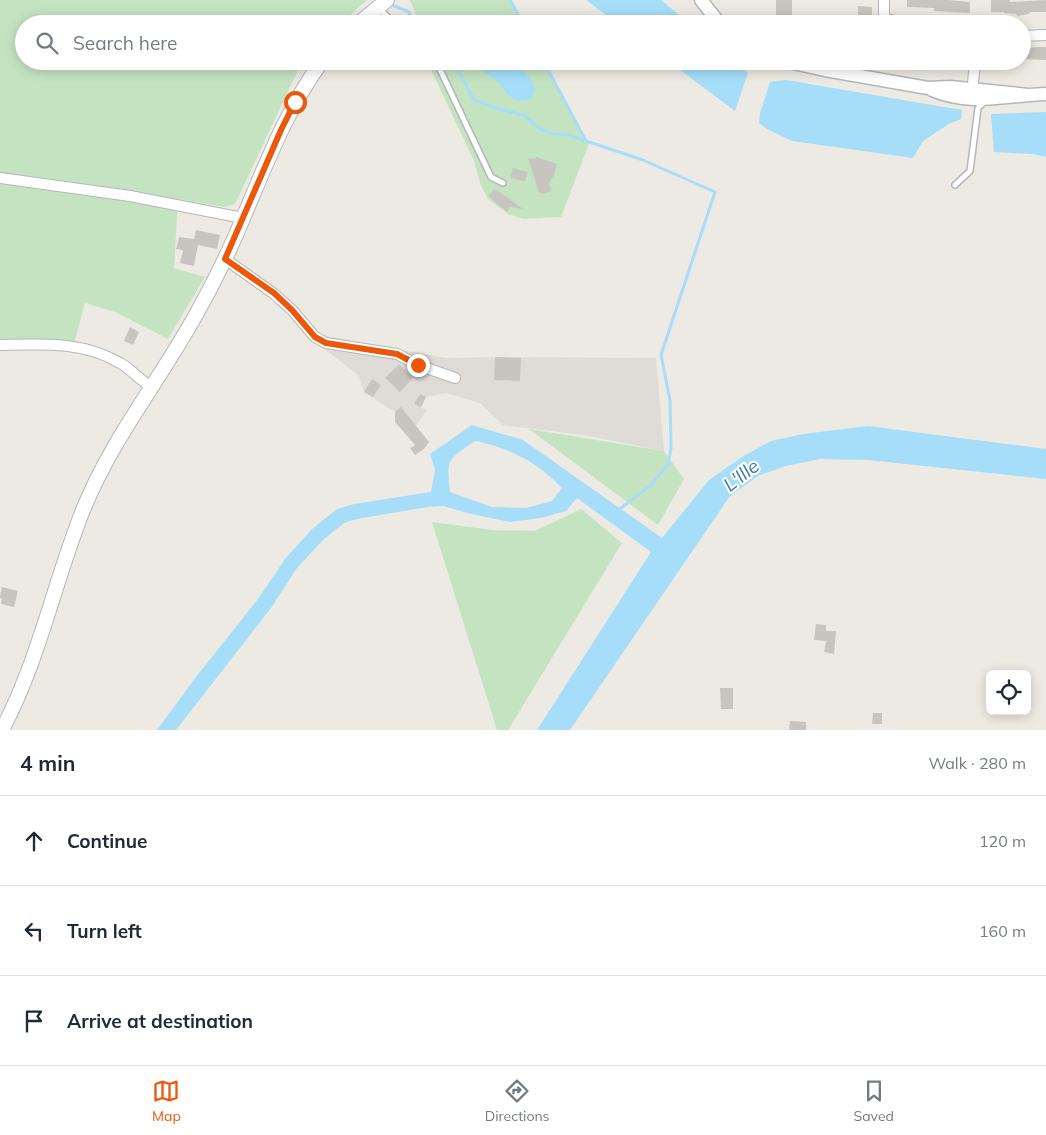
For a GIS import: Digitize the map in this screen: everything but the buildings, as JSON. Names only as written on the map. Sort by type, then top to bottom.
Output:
[{"type":"main road","points":[[369,15],[383,3]]},
{"type":"main road","points":[[2,730],[36,651],[48,606],[83,510],[108,450],[151,387],[176,341],[198,312],[221,259],[243,218],[298,90],[315,70]]},
{"type":"street","points":[[701,0],[713,15]]},
{"type":"street","points":[[884,0],[885,15]]},
{"type":"street","points":[[1031,36],[1046,35]]},
{"type":"street","points":[[824,70],[928,88],[947,96],[980,93],[1046,94]]},
{"type":"street","points":[[976,70],[980,93]]},
{"type":"street","points":[[0,178],[130,196],[243,218]]},
{"type":"street","points":[[221,259],[274,293],[292,310],[315,337],[326,343],[397,354],[418,365],[455,378]]},
{"type":"street","points":[[0,345],[57,344],[101,353],[122,364],[151,387]]},
{"type":"lane","points":[[383,3],[389,15]]},
{"type":"lane","points":[[440,70],[491,178],[503,183]]},
{"type":"lane","points":[[955,185],[970,171],[980,93]]},
{"type":"shaded area","points":[[321,335],[446,358],[656,358],[664,451],[583,435],[503,425],[480,403],[446,393],[426,397],[421,407],[427,410],[416,426],[364,392],[359,376],[326,350]]},
{"type":"green space","points":[[0,0],[367,0],[350,15],[15,15],[15,70],[298,70],[235,204],[224,207],[178,199],[174,268],[205,277],[168,339],[115,312],[85,303],[74,343],[0,342]]},
{"type":"green space","points":[[410,0],[512,0],[520,15],[416,15]]},
{"type":"green space","points":[[431,70],[550,70],[589,144],[561,217],[523,219],[508,214],[489,200],[481,186],[474,161]]},
{"type":"green space","points":[[529,429],[664,451],[684,479],[658,525]]},
{"type":"green space","points":[[581,509],[622,543],[508,730],[497,730],[432,522],[492,530],[535,531]]},
{"type":"water","points":[[586,0],[661,0],[679,15],[606,15]]},
{"type":"water","points":[[480,70],[523,70],[531,80],[535,89],[532,98],[518,101],[514,99],[493,78]]},
{"type":"water","points":[[680,70],[744,70],[748,73],[735,111]]},
{"type":"water","points":[[786,80],[962,110],[961,119],[949,124],[923,141],[913,158],[792,141],[759,123],[760,113],[770,82]]},
{"type":"water","points":[[1046,112],[1046,157],[1033,154],[994,152],[991,114]]},
{"type":"water","name":"L'Ille","points":[[472,425],[523,440],[662,538],[709,480],[742,457],[771,441],[803,434],[868,426],[1046,449],[1046,479],[868,460],[820,459],[786,466],[758,476],[730,496],[570,730],[537,730],[651,552],[577,498],[566,511],[541,518],[510,522],[444,506],[357,519],[344,523],[323,540],[297,568],[271,608],[176,730],[157,730],[258,599],[285,559],[312,529],[337,509],[354,504],[431,492],[435,470],[430,454]],"holes":[[[475,441],[522,457],[543,471],[562,488],[552,501],[526,508],[492,507],[450,492],[448,472],[454,457]]]},
{"type":"waterway","points":[[510,0],[518,15]]},
{"type":"waterway","points":[[390,4],[409,12],[410,15]]},
{"type":"waterway","points":[[459,70],[474,100],[524,115],[540,129],[550,133],[573,136],[585,141]]},
{"type":"waterway","points":[[548,70],[586,141],[643,160],[715,192],[661,355],[670,400],[671,448],[668,465],[650,486],[617,511]]},
{"type":"route","points":[[295,102],[225,259],[241,272],[274,293],[292,310],[315,337],[326,343],[397,354],[418,365]]}]
